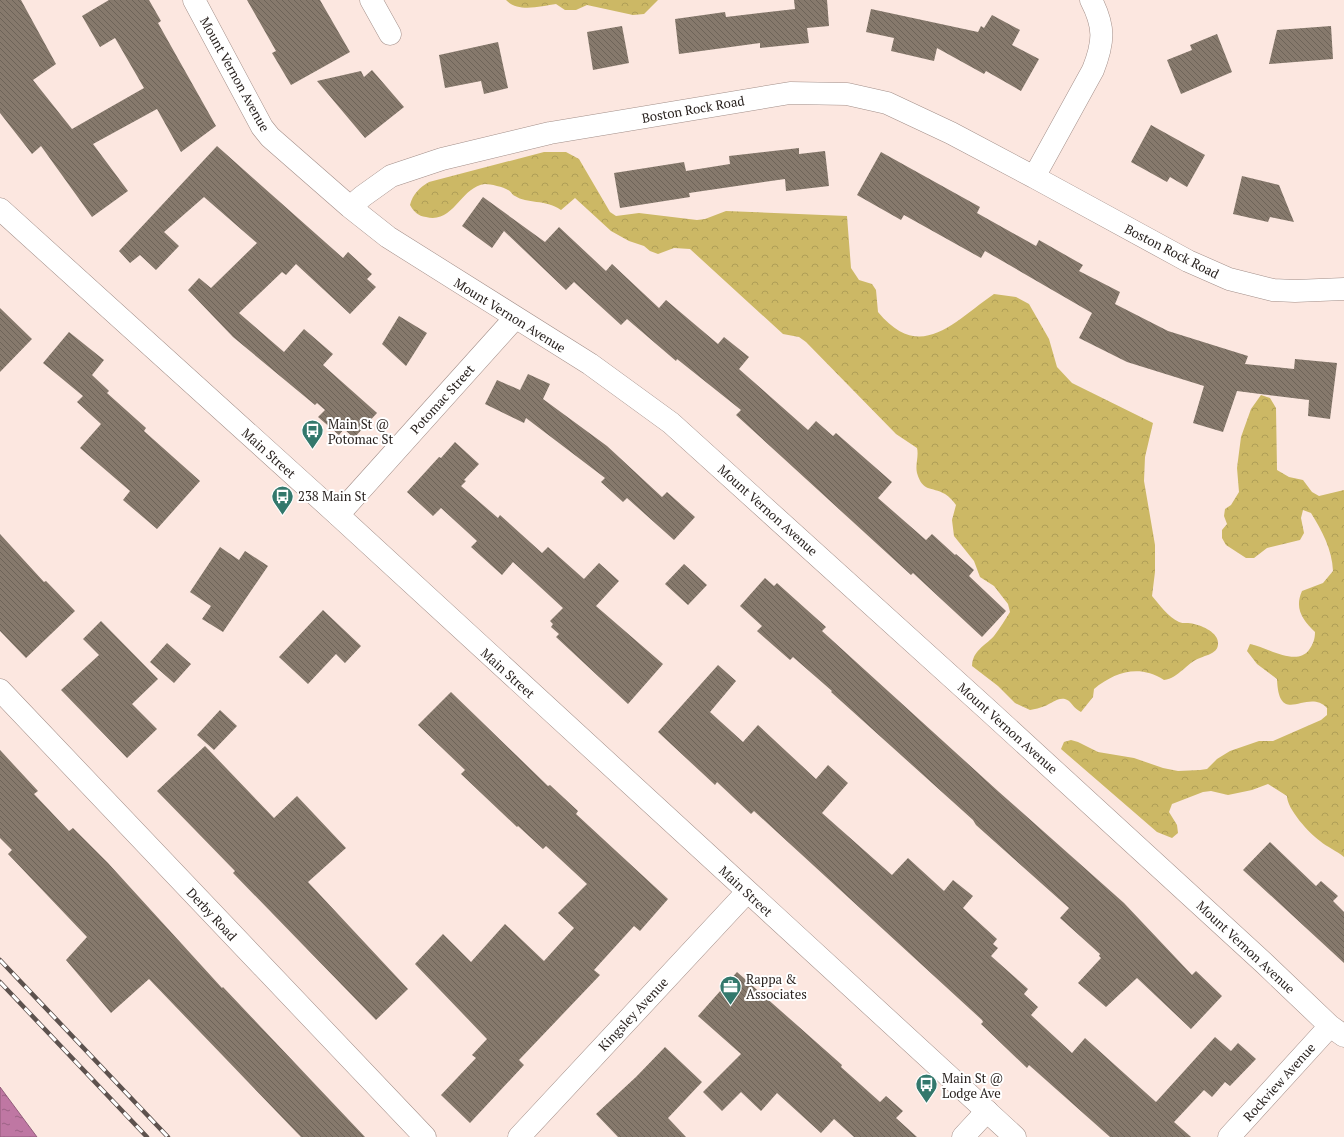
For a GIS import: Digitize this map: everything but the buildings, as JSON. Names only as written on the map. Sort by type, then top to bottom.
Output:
[{"type":"street","name":"Mount Vernon Avenue","points":[[194,0],[265,131],[350,207],[388,237],[613,380],[677,428],[1000,720],[1337,1031]]},
{"type":"street","points":[[371,0],[390,34]]},
{"type":"street","points":[[1034,177],[1093,70],[1097,59],[1102,38],[1101,24],[1091,0]]},
{"type":"street","name":"Boston Rock Road","points":[[350,207],[391,176],[442,159],[550,133],[790,92],[847,94],[887,103],[951,133],[1188,261],[1229,279],[1273,290],[1296,291],[1344,289]]},
{"type":"street","name":"Main Street","points":[[0,209],[338,515],[1015,1137]]},
{"type":"street","name":"Potomac Street","points":[[338,515],[515,318]]},
{"type":"street","name":"Derby Road","points":[[0,690],[425,1137]]},
{"type":"street","name":"Kingsley Avenue","points":[[519,1137],[747,892]]},
{"type":"street","name":"Rockview Avenue","points":[[1229,1137],[1337,1031]]},
{"type":"street","points":[[963,1137],[987,1111]]},
{"type":"green space","points":[[506,0],[658,0],[644,14],[633,15],[587,5],[576,10],[565,10],[556,4],[523,8],[511,4]]},
{"type":"green space","points":[[544,152],[566,152],[579,159],[610,212],[616,216],[639,213],[697,220],[705,219],[726,211],[847,216],[851,268],[859,280],[872,284],[876,290],[878,312],[894,327],[909,335],[923,336],[937,333],[965,316],[994,294],[1016,297],[1029,304],[1049,339],[1057,367],[1072,383],[1153,423],[1145,457],[1144,481],[1155,545],[1155,572],[1152,596],[1175,620],[1181,623],[1198,625],[1213,633],[1218,640],[1218,647],[1216,650],[1195,660],[1169,679],[1164,680],[1155,675],[1136,671],[1119,674],[1110,678],[1094,689],[1093,697],[1081,712],[1066,699],[1060,699],[1043,707],[1030,710],[1015,703],[998,686],[972,666],[974,656],[994,636],[1010,612],[1008,604],[994,586],[980,577],[974,561],[954,536],[952,520],[956,505],[945,494],[928,488],[922,484],[917,473],[917,448],[896,434],[806,342],[799,337],[783,334],[690,249],[674,248],[658,254],[650,251],[644,246],[629,241],[611,231],[575,198],[561,210],[549,204],[525,200],[506,189],[485,184],[469,191],[444,215],[436,218],[418,215],[410,205],[417,192],[429,182]]},
{"type":"green space","points":[[1261,395],[1270,398],[1276,408],[1277,470],[1289,477],[1303,480],[1312,492],[1319,496],[1344,490],[1344,857],[1315,837],[1299,820],[1288,801],[1287,796],[1268,784],[1252,790],[1228,795],[1211,791],[1203,792],[1172,804],[1169,812],[1177,825],[1178,833],[1172,838],[1157,832],[1061,749],[1064,742],[1071,740],[1098,752],[1134,758],[1163,768],[1178,771],[1200,770],[1207,769],[1217,759],[1230,751],[1259,741],[1273,741],[1321,720],[1327,715],[1327,708],[1319,703],[1311,702],[1288,705],[1283,702],[1279,694],[1277,679],[1257,664],[1247,651],[1250,644],[1281,654],[1297,657],[1303,655],[1312,646],[1315,632],[1301,614],[1299,603],[1302,591],[1323,583],[1333,571],[1331,555],[1323,533],[1311,513],[1303,510],[1301,518],[1304,533],[1300,540],[1267,548],[1254,558],[1246,558],[1226,545],[1222,538],[1222,530],[1227,524],[1224,516],[1225,509],[1231,505],[1239,492],[1237,468],[1241,437],[1251,409]]},
{"type":"water","points":[[0,1087],[37,1137],[0,1137]]},
{"type":"railway","points":[[0,960],[168,1137]]},
{"type":"railway","points":[[0,982],[147,1137]]},
{"type":"place","name":"Main St @ Potomac St","points":[[312,450]]},
{"type":"place","name":"238 Main St","points":[[282,516]]},
{"type":"place","name":"Rappa & Associates","points":[[730,1006]]},
{"type":"place","name":"Main St @ Lodge Ave","points":[[926,1104]]}]
